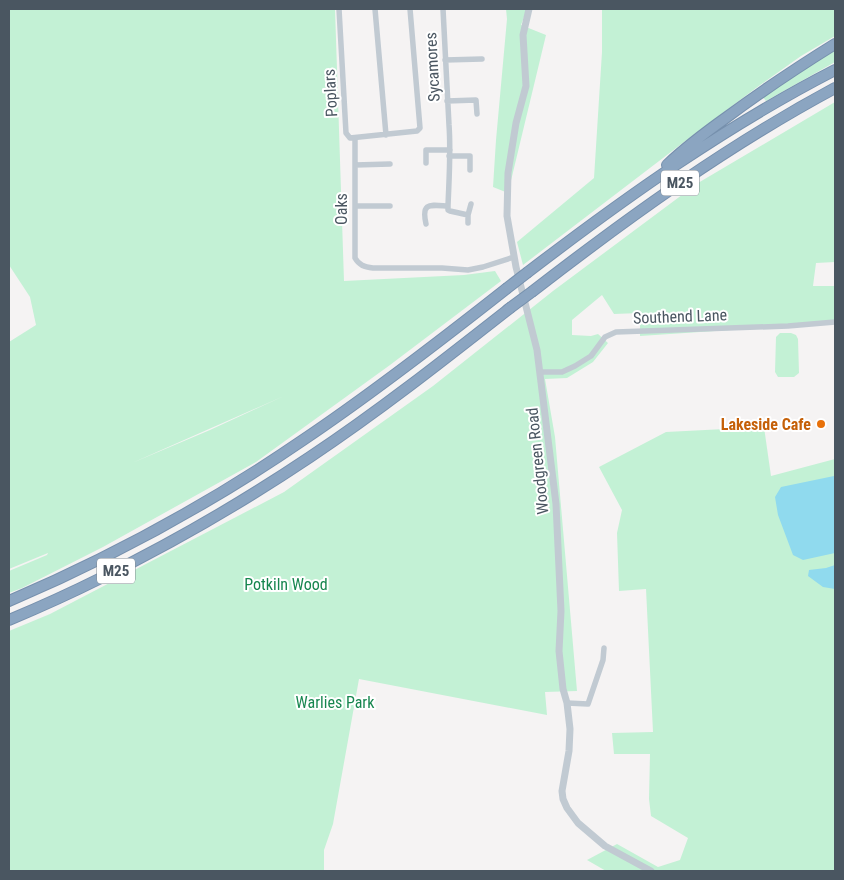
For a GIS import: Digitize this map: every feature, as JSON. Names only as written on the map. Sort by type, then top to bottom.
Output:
[{"type":"highway","name":"M25","points":[[644,186],[693,142],[757,95],[835,44]]},
{"type":"highway","name":"M25","points":[[9,601],[133,542],[258,470],[363,398],[644,186],[736,126],[835,70]]},
{"type":"highway","name":"M25","points":[[9,620],[133,562],[204,523],[311,457],[378,409],[615,228],[695,172],[753,135],[835,88]]},
{"type":"street","name":"Poplars","points":[[339,9],[346,133],[350,138],[355,138]]},
{"type":"street","points":[[375,9],[386,135]]},
{"type":"street","points":[[355,138],[417,131],[420,128],[410,9]]},
{"type":"street","name":"Sycamores","points":[[444,9],[447,101],[450,124],[448,206]]},
{"type":"street","name":"Woodgreen Road","points":[[529,9],[523,35],[526,86],[516,123],[508,173],[507,216],[514,257],[533,330],[541,372],[556,504],[561,611],[559,651],[570,729],[569,751],[562,791],[563,800],[578,823],[605,846],[651,871]]},
{"type":"street","points":[[445,60],[482,59]]},
{"type":"street","points":[[447,101],[476,100],[477,114]]},
{"type":"street","name":"Oaks","points":[[355,138],[355,258],[359,264],[373,268],[468,270],[514,257]]},
{"type":"street","points":[[426,163],[426,150],[470,156],[470,170]]},
{"type":"street","points":[[355,165],[390,164]]},
{"type":"street","points":[[468,223],[468,215],[472,204]]},
{"type":"street","points":[[356,206],[390,206]]},
{"type":"street","points":[[426,224],[424,209],[427,206],[448,206],[450,212],[468,215]]},
{"type":"street","name":"Southend Lane","points":[[541,372],[562,372],[575,366],[590,356],[605,337],[616,332],[788,326],[835,322]]},
{"type":"street","points":[[567,703],[588,704],[603,660],[604,648]]},
{"type":"green space","points":[[9,9],[335,9],[344,281],[464,275],[495,271],[501,281],[390,365],[256,462],[103,547],[9,593],[9,571],[48,553],[9,569],[9,342],[36,325],[30,297],[9,265]],"holes":[[[284,396],[210,430],[132,463]]]},
{"type":"green space","points":[[506,9],[527,9],[521,25],[546,35],[508,193],[493,187],[507,19]]},
{"type":"green space","points":[[602,9],[835,9],[835,36],[801,56],[756,88],[523,265],[517,242],[594,178],[602,52]]},
{"type":"green space","points":[[835,49],[835,62],[766,101],[762,96]]},
{"type":"green space","points":[[835,102],[835,262],[816,263],[813,286],[835,286],[835,323],[640,336],[640,313],[614,314],[602,295],[572,320],[572,335],[591,336],[598,334],[608,343],[593,362],[567,378],[545,379],[555,437],[577,691],[545,692],[547,715],[359,679],[333,824],[324,850],[324,871],[9,871],[9,631],[50,614],[284,492],[433,386],[553,291],[698,183]]},
{"type":"green space","points":[[780,333],[791,333],[796,335],[798,339],[799,373],[794,377],[778,377],[775,372],[776,337]]},
{"type":"green space","points":[[764,427],[771,476],[835,459],[835,871],[606,871],[587,860],[617,844],[658,867],[680,860],[688,838],[651,816],[649,799],[650,754],[614,754],[612,733],[653,732],[646,589],[619,591],[617,533],[622,510],[599,467],[666,432]]},
{"type":"water","points":[[835,475],[835,553],[803,560],[793,555],[778,515],[775,497],[781,487]]},
{"type":"water","points":[[835,565],[835,589],[823,587],[808,576],[809,570]]},
{"type":"place","name":"Lakeside Cafe","points":[[821,424]]},
{"type":"park label","name":"Potkiln Wood","points":[[286,584]]},
{"type":"park label","name":"Warlies Park","points":[[335,702]]}]
